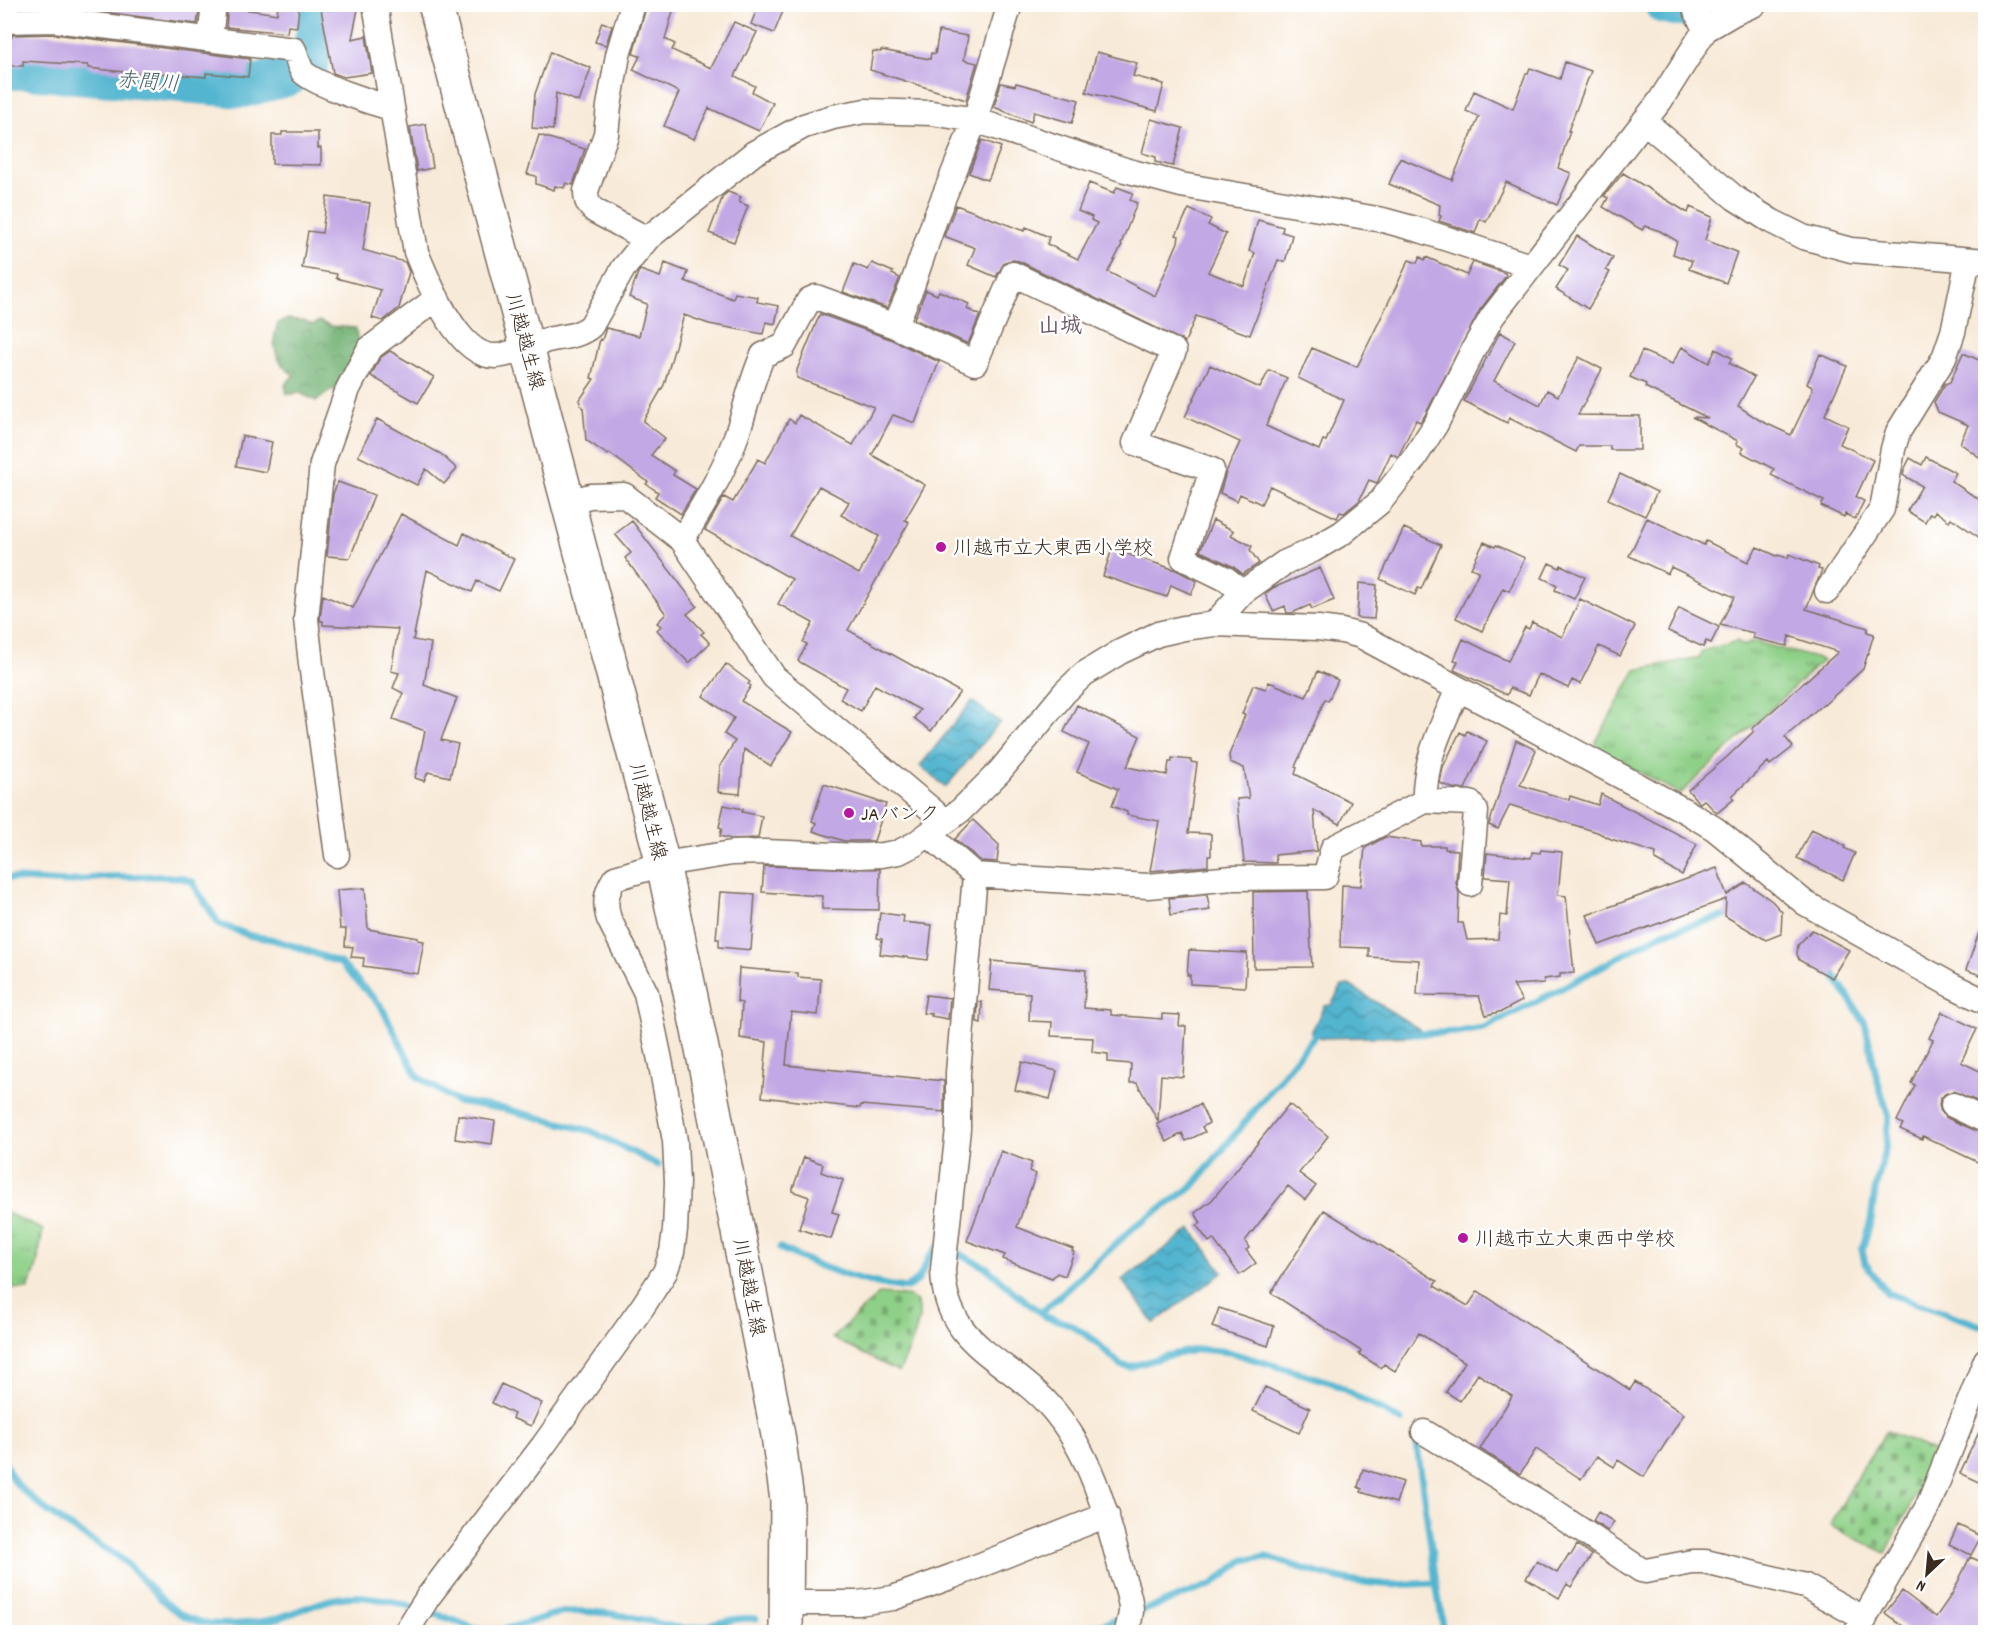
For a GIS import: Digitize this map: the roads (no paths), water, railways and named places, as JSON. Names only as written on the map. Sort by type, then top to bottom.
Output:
[{"type":"main road","name":"川越越生線","points":[[435,4],[663,864],[706,1065],[778,1435],[787,1500],[787,1618]]},
{"type":"street","points":[[210,39],[214,4]]},
{"type":"street","points":[[375,4],[416,252],[436,298],[457,331],[472,348],[497,357],[548,340],[584,332],[591,326],[623,269],[647,239],[754,153],[804,126],[833,117],[865,111],[932,113],[975,120],[1125,170],[1181,185],[1383,220],[1530,266]]},
{"type":"street","points":[[633,4],[618,56],[606,134],[586,191],[586,199],[588,206],[594,211],[647,239]]},
{"type":"street","points":[[895,326],[975,120],[1010,4]]},
{"type":"street","points":[[1214,624],[1243,592],[1284,563],[1342,533],[1380,502],[1413,460],[1436,424],[1492,317],[1644,122],[1698,17],[1734,13],[1755,4]]},
{"type":"street","points":[[5,15],[294,50],[302,72],[312,78],[363,100],[392,108]]},
{"type":"street","points":[[1644,122],[1735,198],[1771,221],[1803,237],[1851,250],[1977,260],[1944,358],[1898,432],[1882,509],[1827,591]]},
{"type":"street","points":[[682,540],[714,489],[727,460],[755,373],[763,356],[784,346],[809,300],[816,297],[895,326],[975,363],[1013,274],[1174,351],[1134,443],[1212,470],[1183,558],[1226,579],[1243,592]]},
{"type":"street","points":[[337,855],[310,664],[306,619],[322,464],[348,389],[369,349],[436,298]]},
{"type":"street","points":[[568,502],[590,496],[624,495],[682,540],[774,676],[937,828],[975,875],[958,1073],[958,1129],[943,1269],[945,1295],[958,1322],[970,1338],[986,1355],[1028,1385],[1063,1421],[1094,1479],[1107,1515],[1129,1621]]},
{"type":"street","points":[[409,1628],[428,1597],[543,1446],[643,1306],[665,1272],[672,1252],[677,1182],[675,1141],[646,993],[605,907],[609,888],[615,878],[663,864],[732,853],[858,856],[899,852],[961,810],[1000,771],[1065,692],[1084,674],[1120,652],[1158,634],[1214,624],[1318,628],[1361,636],[1687,812],[1715,830],[1805,903],[1951,985],[1986,1002]]},
{"type":"street","points":[[1425,801],[1426,774],[1458,689]]},
{"type":"street","points":[[975,875],[1148,886],[1233,878],[1325,877],[1333,848],[1425,801],[1470,803],[1475,808],[1470,884]]},
{"type":"street","points":[[1953,1105],[1986,1121]]},
{"type":"street","points":[[1424,1432],[1539,1502],[1641,1570],[1705,1562],[1805,1586],[1860,1626],[1928,1506],[1986,1360]]},
{"type":"street","points":[[787,1618],[893,1598],[1107,1515]]},
{"type":"water","points":[[972,701],[1000,722],[946,787],[920,766]]},
{"type":"water","points":[[1349,985],[1419,1029],[1421,1036],[1322,1038],[1311,1033],[1324,1006],[1331,1005],[1342,986]]},
{"type":"water","points":[[1191,1229],[1223,1272],[1154,1323],[1122,1280]]},
{"type":"waterway","name":"赤間川","points":[[309,64],[322,4]]},
{"type":"waterway","name":"赤間川","points":[[1664,4],[1699,10],[1713,4]]},
{"type":"waterway","name":"赤間川","points":[[4,70],[30,70],[242,88],[289,76]]},
{"type":"waterway","points":[[4,878],[66,882],[104,877],[159,876],[182,878],[193,882],[219,924],[251,936],[271,939],[300,948],[340,963],[381,1006],[417,1076],[456,1101],[505,1109],[591,1131],[658,1165]]},
{"type":"waterway","points":[[1412,1034],[1459,1032],[1484,1028],[1663,933],[1725,916]]},
{"type":"waterway","points":[[1834,975],[1865,1023],[1877,1079],[1889,1117],[1886,1145],[1871,1220],[1862,1250],[1865,1263],[1887,1293],[1982,1326]]},
{"type":"waterway","points":[[949,1249],[987,1268],[1041,1313],[1134,1227],[1192,1187],[1318,1032],[1323,1032]]},
{"type":"waterway","points":[[780,1248],[842,1274],[906,1288],[918,1280],[930,1256],[937,1248]]},
{"type":"waterway","points":[[1041,1313],[1046,1317],[1070,1324],[1093,1339],[1120,1365],[1130,1367],[1200,1349],[1229,1352],[1333,1383],[1401,1421]]},
{"type":"waterway","points":[[4,1318],[9,1341],[4,1380]]},
{"type":"waterway","points":[[1416,1439],[1436,1583]]},
{"type":"waterway","points":[[4,1460],[15,1482],[46,1510],[120,1558],[174,1610],[205,1623],[260,1622],[329,1600],[347,1597],[372,1598],[400,1604],[479,1630],[489,1631],[567,1612],[616,1614],[679,1628],[699,1627],[737,1619],[756,1619]]},
{"type":"waterway","points":[[1137,1613],[1213,1584],[1244,1560],[1267,1557],[1350,1581],[1392,1585],[1436,1583],[1444,1632]]},
{"type":"waterway","points":[[1087,1632],[1126,1616]]},
{"type":"place","name":"川越市立大東西小学校","points":[[941,547]]},
{"type":"place","name":"JAバンク","points":[[849,813]]},
{"type":"place","name":"川越市立大東西中学校","points":[[1463,1238]]},
{"type":"district","name":"山城","points":[[1060,324]]}]
